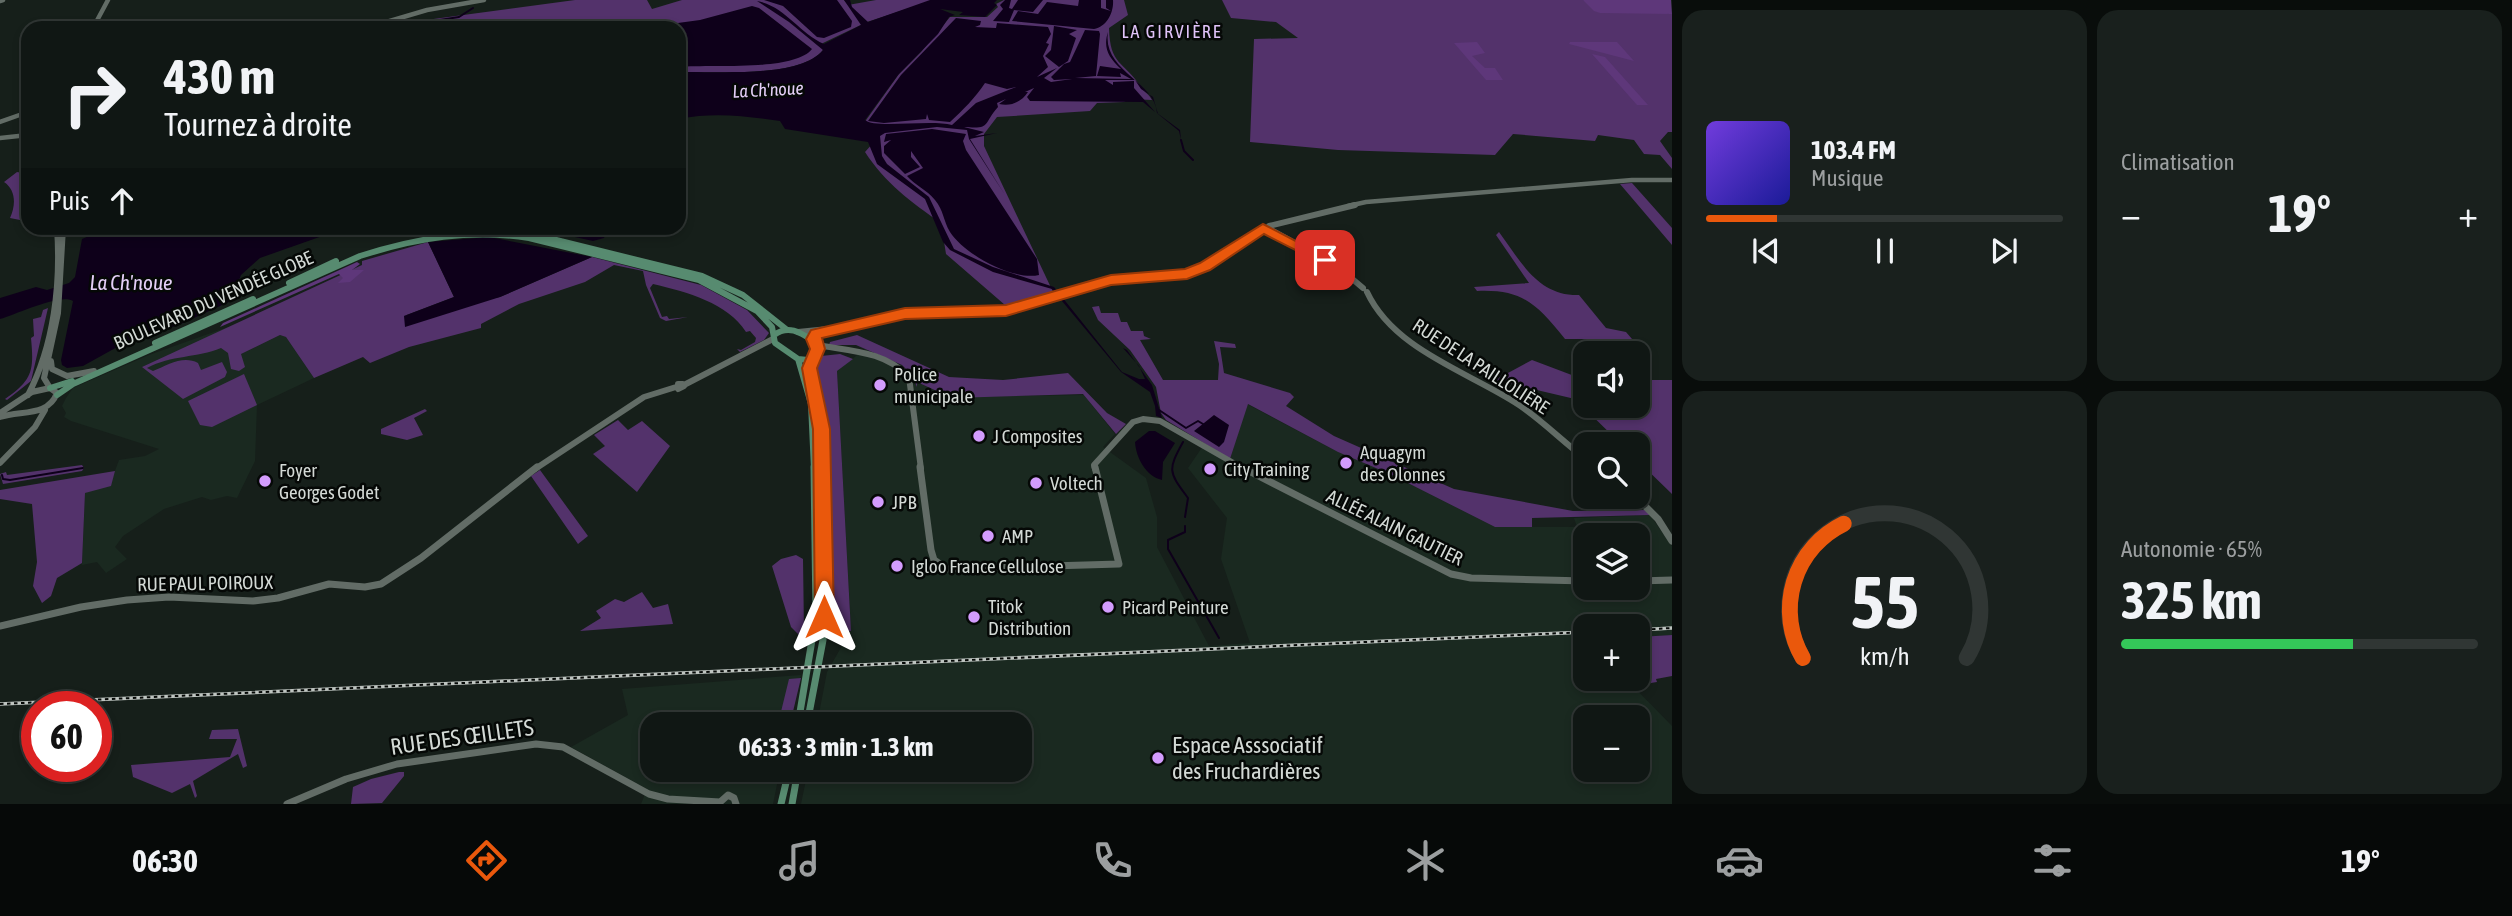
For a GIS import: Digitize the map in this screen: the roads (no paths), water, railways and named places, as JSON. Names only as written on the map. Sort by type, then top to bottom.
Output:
[{"type":"main road","name":"BOULEVARD DU VENDÉE GLOBE","points":[[50,388],[94,371],[362,251],[404,238],[425,235]]},
{"type":"main road","name":"BOULEVARD DU VENDÉE GLOBE","points":[[57,395],[73,384],[360,256],[404,242],[451,235]]},
{"type":"main road","name":"BOULEVARD DU VENDÉE GLOBE","points":[[487,235],[516,236],[676,272],[748,305],[769,322],[775,340],[798,359]]},
{"type":"main road","name":"BOULEVARD DU VENDÉE GLOBE","points":[[536,235],[702,276],[743,295],[786,329]]},
{"type":"main road","points":[[775,340],[786,329],[798,331],[816,344],[810,372],[819,408],[822,448],[825,602],[808,712]]},
{"type":"main road","points":[[813,356],[798,359],[811,404],[814,436],[815,659]]},
{"type":"main road","points":[[802,712],[812,678]]},
{"type":"main road","points":[[781,804],[786,782]]},
{"type":"main road","points":[[792,804],[797,782]]},
{"type":"street","points":[[97,21],[108,0]]},
{"type":"street","points":[[390,21],[427,10],[484,0]]},
{"type":"street","points":[[0,122],[21,115]]},
{"type":"street","points":[[0,138],[21,136]]},
{"type":"street","points":[[798,331],[827,329],[905,313],[1006,310],[1111,280],[1177,276],[1197,271],[1267,228],[1366,202],[1634,180],[1672,180]]},
{"type":"street","name":"RUE DE LA PAILLOLIÈRE","points":[[1267,228],[1336,267],[1365,290],[1373,305],[1416,347],[1521,406],[1573,448]]},
{"type":"street","points":[[57,235],[58,283]]},
{"type":"street","points":[[0,463],[30,432],[57,395],[44,378],[50,353],[62,235]]},
{"type":"street","points":[[30,432],[33,419],[20,406],[36,381],[56,305]]},
{"type":"street","points":[[827,329],[816,334],[816,344],[849,350]]},
{"type":"street","name":"RUE PAUL POIROUX","points":[[0,626],[102,603],[158,597],[253,601],[278,598],[329,584],[365,587],[390,580],[546,461],[642,399],[680,386],[775,340]]},
{"type":"street","points":[[813,356],[849,350]]},
{"type":"street","name":"ALLÉE ALAIN GAUTIER","points":[[849,350],[867,352],[899,366],[909,377],[931,550],[940,567],[955,569],[1119,564],[1094,465],[1133,422],[1149,419],[1167,424],[1205,449],[1451,575],[1573,581]]},
{"type":"street","points":[[50,353],[52,369],[58,374],[71,376],[94,371]]},
{"type":"street","points":[[0,415],[25,398],[50,388]]},
{"type":"street","points":[[0,415],[46,408]]},
{"type":"street","points":[[1648,509],[1672,541]]},
{"type":"street","points":[[1650,581],[1672,580]]},
{"type":"street","name":"RUE DES ŒILLETS","points":[[286,804],[346,779],[397,764],[536,744],[568,749],[649,794],[668,799],[720,803],[725,796],[730,796],[736,804]]},
{"type":"water","points":[[764,0],[837,0],[852,21],[851,27],[824,38],[817,37],[783,6]]},
{"type":"water","points":[[844,0],[850,0],[852,7],[868,22],[930,0],[997,0],[994,3],[997,5],[985,17],[959,15],[963,12],[940,9],[955,15],[949,17],[938,34],[898,75],[865,120],[871,123],[880,124],[952,125],[976,103],[1016,87],[1007,89],[985,83],[969,104],[950,122],[929,120],[927,114],[926,119],[884,123],[868,121],[901,75],[956,18],[981,21],[980,25],[975,27],[996,28],[997,23],[1048,27],[1051,34],[1043,56],[1048,67],[1037,77],[1057,68],[1044,78],[1051,82],[1072,79],[1054,80],[1051,77],[1064,64],[1070,62],[1085,30],[1099,31],[1100,34],[1096,76],[1075,78],[1131,79],[1120,73],[1121,77],[1097,76],[1100,66],[1121,69],[1108,52],[1106,42],[1108,32],[1108,45],[1113,57],[1135,80],[1105,80],[1113,85],[1113,82],[1134,81],[1134,88],[1155,112],[1143,102],[1030,101],[1027,97],[1034,88],[1025,92],[1028,92],[1016,103],[999,104],[1006,99],[997,103],[998,107],[986,124],[964,127],[984,132],[975,136],[997,133],[970,139],[1005,195],[969,139],[967,130],[937,127],[885,133],[880,136],[882,156],[887,164],[929,197],[954,249],[993,267],[1054,287],[1122,372],[1145,379],[1140,368],[1152,385],[1162,418],[1156,416],[1150,392],[1121,372],[1052,289],[993,272],[950,250],[943,242],[925,199],[877,164],[868,142],[785,129],[780,121],[717,115],[686,118],[686,72],[756,72],[795,66],[823,50],[789,22],[757,1],[776,8],[824,44],[861,25]]},
{"type":"water","points":[[1005,0],[1011,0],[1009,8],[1012,9],[1018,0],[1043,0],[1033,12],[1014,10],[1009,22],[993,21],[1003,9],[1000,5]]},
{"type":"water","points":[[1079,0],[1101,0],[1101,8],[1111,11],[1106,8],[1106,0],[1113,0],[1112,9],[1109,18],[1099,28],[1094,29],[1012,21],[1018,11],[1038,14],[1047,2],[1078,6]]},
{"type":"water","points":[[752,6],[759,8],[812,49],[788,61],[770,64],[686,67],[686,22]]},
{"type":"water","points":[[1054,26],[1077,30],[1069,34],[1076,38],[1068,61],[1059,67],[1045,56],[1051,50]]},
{"type":"water","points":[[932,129],[966,134],[963,141],[966,150],[1037,259],[1039,275],[1028,276],[1003,270],[966,249],[950,232],[935,200],[907,176],[923,168],[911,151],[911,157],[920,167],[905,174],[884,153],[884,146],[891,140],[884,142],[886,134]]},
{"type":"water","name":"La Ch'noue","points":[[91,235],[325,235],[260,258],[241,275],[231,301],[183,323],[119,346],[83,366],[67,368],[62,365],[61,360],[73,301],[67,299],[49,302],[0,319],[0,298],[36,287],[47,290],[69,283],[75,277],[82,239]]},
{"type":"water","points":[[566,235],[605,235],[604,238],[593,241]]},
{"type":"water","points":[[489,237],[592,257],[500,297],[405,327],[404,316],[454,297],[428,242]]},
{"type":"water","points":[[1214,415],[1229,425],[1224,442],[1219,447],[1194,431]]},
{"type":"water","points":[[1149,431],[1155,431],[1175,443],[1163,462],[1162,480],[1151,475],[1137,454],[1135,442]]},
{"type":"waterway","points":[[433,21],[459,17],[473,8]]},
{"type":"waterway","points":[[1181,140],[1184,151],[1193,160]]},
{"type":"waterway","points":[[1159,410],[1186,428],[1198,421],[1203,424]]},
{"type":"waterway","points":[[1183,442],[1174,459],[1172,471],[1188,498],[1185,517]]},
{"type":"waterway","points":[[2,475],[3,479],[10,480],[83,468]]},
{"type":"waterway","points":[[1185,526],[1185,532],[1168,540],[1168,549],[1219,638]]},
{"type":"railway","points":[[1650,629],[1672,628]]},
{"type":"railway","points":[[0,704],[1573,633]]},
{"type":"place","name":"Police municipale","points":[[880,385]]},
{"type":"place","name":"J Composites","points":[[979,436]]},
{"type":"place","name":"Aquagym des Olonnes","points":[[1346,463]]},
{"type":"place","name":"City Training","points":[[1210,469]]},
{"type":"place","name":"Foyer Georges Godet","points":[[265,481]]},
{"type":"place","name":"Voltech","points":[[1036,483]]},
{"type":"place","name":"JPB","points":[[878,502]]},
{"type":"place","name":"AMP","points":[[988,536]]},
{"type":"place","name":"Igloo France Cellulose","points":[[897,566]]},
{"type":"place","name":"Picard Peinture","points":[[1108,607]]},
{"type":"place","name":"Titok Distribution","points":[[974,617]]},
{"type":"place","name":"Espace Asssociatif des Fruchardières","points":[[1158,758]]},
{"type":"district","name":"LA GIRVIÈRE","points":[[1172,32]]}]
